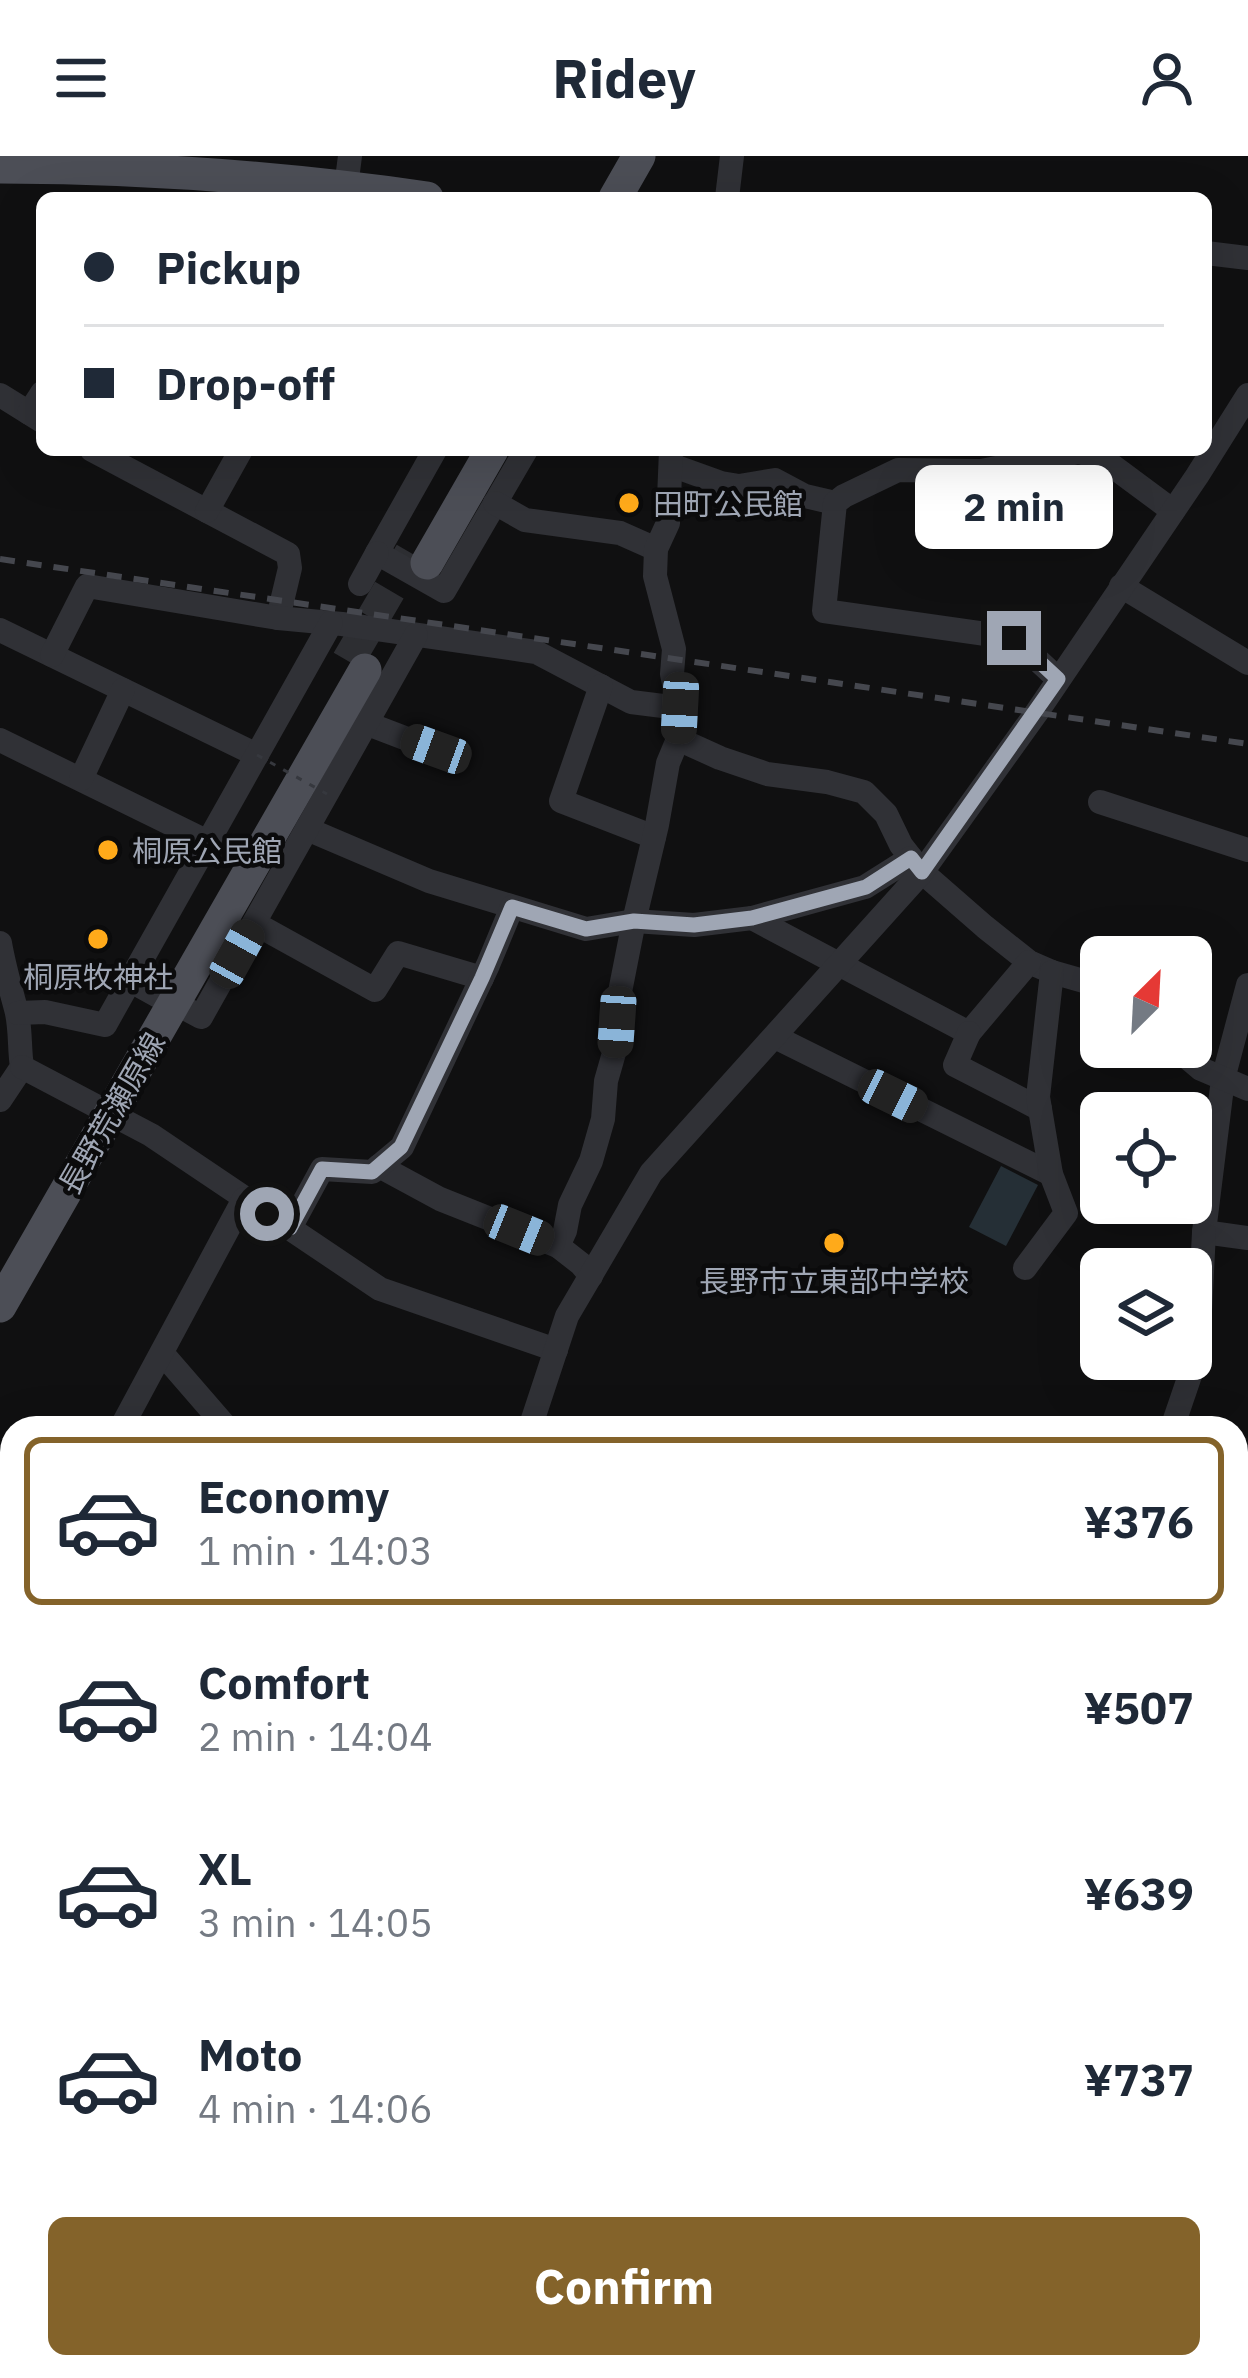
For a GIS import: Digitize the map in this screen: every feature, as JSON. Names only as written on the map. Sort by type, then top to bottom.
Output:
[{"type":"main road","points":[[618,192],[639,156]]},
{"type":"main road","points":[[641,192],[662,156]]},
{"type":"main road","points":[[0,167],[348,171],[410,192]]},
{"type":"main road","points":[[405,556],[466,456]]},
{"type":"main road","points":[[405,556],[487,456]]},
{"type":"main road","name":"長野荒瀬原線","points":[[0,1306],[103,1110],[155,993],[357,665]]},
{"type":"main road","name":"長野荒瀬原線","points":[[0,1268],[103,1110]]},
{"type":"street","points":[[728,192],[732,156]]},
{"type":"street","points":[[1212,254],[1248,258]]},
{"type":"street","points":[[0,395],[36,408]]},
{"type":"street","points":[[1212,451],[1248,395]]},
{"type":"street","points":[[103,456],[288,554],[290,568],[278,618]]},
{"type":"street","points":[[207,511],[238,456]]},
{"type":"street","points":[[360,584],[405,556],[433,456]]},
{"type":"street","points":[[405,556],[444,591],[522,456]]},
{"type":"street","points":[[1058,456],[981,471],[898,470],[844,496],[835,503],[824,610],[1014,638],[1058,679]]},
{"type":"street","points":[[1093,456],[1173,511]]},
{"type":"street","points":[[534,1416],[567,1316],[651,1174],[840,964],[1058,679],[1209,456]]},
{"type":"street","points":[[558,1246],[603,1119],[634,921],[668,763],[678,739],[675,659],[656,576],[656,549],[668,523],[671,457],[721,483],[739,486],[775,480],[805,496],[835,503]]},
{"type":"street","points":[[495,502],[525,520],[620,533],[656,549]]},
{"type":"street","points":[[52,656],[87,586],[278,618],[536,652],[631,702],[680,708]]},
{"type":"street","points":[[1121,586],[1248,663]]},
{"type":"street","points":[[18,1012],[45,1012],[105,1025],[155,993],[208,842],[331,623]]},
{"type":"street","points":[[0,630],[257,755]]},
{"type":"street","points":[[155,993],[201,1017],[416,635]]},
{"type":"street","points":[[601,686],[561,801],[654,837]]},
{"type":"street","points":[[81,779],[123,690]]},
{"type":"street","points":[[368,724],[436,749]]},
{"type":"street","points":[[678,739],[767,774],[864,792],[886,814],[916,865],[1041,967],[1080,978]]},
{"type":"street","points":[[0,740],[208,842]]},
{"type":"street","points":[[1100,802],[1248,850]]},
{"type":"street","points":[[308,830],[429,880],[586,929],[634,921],[694,925],[752,918],[866,887],[916,865]]},
{"type":"street","points":[[290,1228],[322,1169],[372,1172],[401,1147],[512,907]]},
{"type":"street","points":[[752,918],[970,1033]]},
{"type":"street","points":[[254,922],[375,990],[398,953],[482,978]]},
{"type":"street","points":[[0,943],[4,986],[18,1012],[22,1067],[0,1100]]},
{"type":"street","points":[[1040,1109],[956,1065],[970,1033],[1041,967]]},
{"type":"street","points":[[1025,1268],[1066,1213],[1051,1174],[1038,1097],[1041,967]]},
{"type":"street","points":[[1176,1416],[1198,1352],[1204,1232],[1223,1079],[1248,985]]},
{"type":"street","points":[[775,1037],[1051,1174]]},
{"type":"street","points":[[22,1067],[152,1135],[380,1289],[556,1350]]},
{"type":"street","points":[[1201,1068],[1248,1089]]},
{"type":"street","points":[[379,1166],[440,1199],[558,1246],[591,1276]]},
{"type":"street","points":[[127,1416],[244,1198]]},
{"type":"street","points":[[1204,1232],[1248,1238]]},
{"type":"street","points":[[161,1353],[216,1416]]},
{"type":"path","points":[[257,755],[327,794]]},
{"type":"shaded area","points":[[1001,1166],[1038,1185],[1006,1246],[969,1227]]},
{"type":"tunnel","points":[[348,661],[411,553]]},
{"type":"railway","points":[[0,559],[1248,744]]},
{"type":"place","name":"田町公民館","points":[[629,503]]},
{"type":"place","name":"桐原公民館","points":[[108,850]]},
{"type":"place","name":"桐原牧神社","points":[[98,939]]},
{"type":"place","name":"長野市立東部中学校","points":[[834,1243]]},
{"type":"route","points":[[267,1214],[290,1228],[322,1169],[372,1172],[401,1147],[512,907],[586,929],[634,921],[694,925],[752,918],[866,887],[911,858],[922,872],[1058,679],[1014,638]]}]
